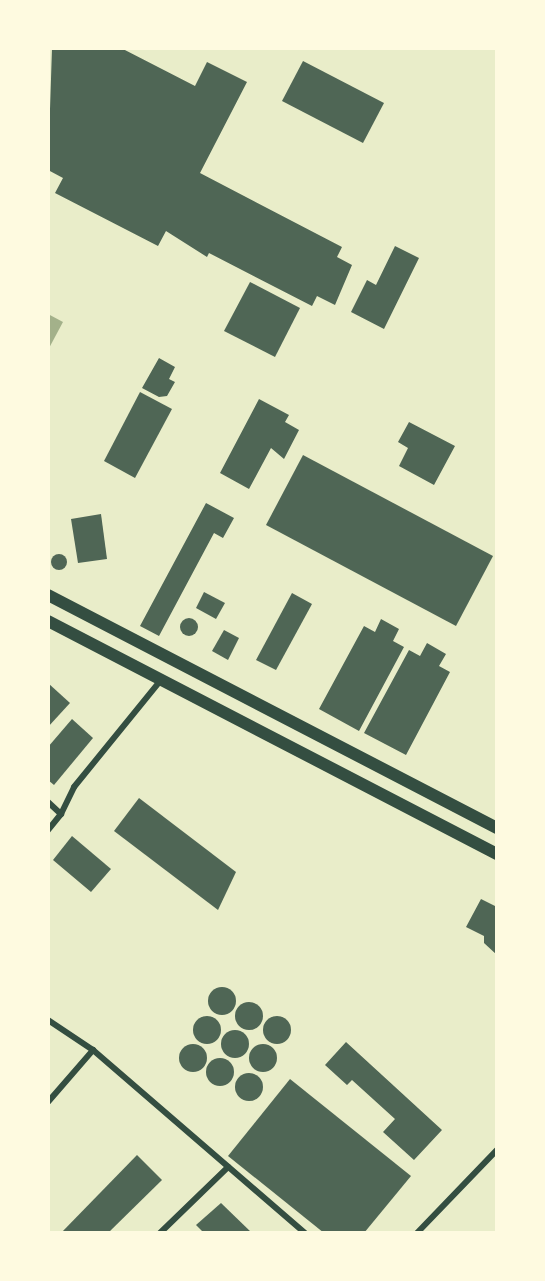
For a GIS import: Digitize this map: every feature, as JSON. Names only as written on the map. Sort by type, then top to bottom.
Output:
[{"type":"main road","points":[[48,595],[497,828]]},
{"type":"main road","points":[[48,621],[497,854]]},
{"type":"street","points":[[48,830],[61,814],[74,787],[160,680]]},
{"type":"street","points":[[48,802],[61,814]]},
{"type":"street","points":[[48,1020],[93,1050],[305,1233]]},
{"type":"street","points":[[48,1102],[93,1050]]},
{"type":"street","points":[[417,1233],[497,1152]]},
{"type":"street","points":[[160,1233],[228,1167]]},
{"type":"shaded area","points":[[48,314],[63,322],[48,350]]},
{"type":"building","points":[[52,48],[121,48],[195,86],[207,62],[247,82],[200,173],[342,247],[337,257],[352,265],[335,305],[317,296],[312,306],[209,253],[207,257],[166,231],[158,246],[55,193],[63,178],[48,170]]},
{"type":"building","points":[[303,61],[384,103],[363,143],[282,101]]},
{"type":"building","points":[[395,246],[419,258],[384,329],[351,312],[367,280],[376,285]]},
{"type":"building","points":[[250,282],[300,308],[275,357],[224,331]]},
{"type":"building","points":[[159,358],[175,367],[169,379],[175,382],[167,396],[159,397],[142,388]]},
{"type":"building","points":[[140,392],[172,409],[135,478],[104,461]]},
{"type":"building","points":[[259,399],[289,415],[285,422],[299,430],[284,459],[271,448],[249,489],[220,473]]},
{"type":"building","points":[[409,422],[455,446],[434,485],[399,466],[408,448],[398,442]]},
{"type":"building","points":[[303,455],[493,556],[456,626],[266,525]]},
{"type":"building","points":[[206,503],[234,518],[223,538],[214,533],[159,636],[140,626]]},
{"type":"building","points":[[101,514],[107,559],[78,563],[71,519]]},
{"type":"building","points":[[59,554],[67,562],[59,570],[51,562]]},
{"type":"building","points":[[204,592],[225,603],[216,619],[196,608]]},
{"type":"building","points":[[292,593],[312,604],[276,670],[256,660]]},
{"type":"building","points":[[189,618],[195,621],[198,627],[195,633],[189,636],[183,633],[180,627],[183,621]]},
{"type":"building","points":[[381,619],[399,629],[393,641],[404,647],[359,731],[319,709],[364,626],[375,632]]},
{"type":"building","points":[[224,630],[239,638],[228,660],[212,651]]},
{"type":"building","points":[[427,643],[446,654],[439,666],[450,672],[406,755],[364,733],[409,650],[420,656]]},
{"type":"building","points":[[48,683],[70,703],[48,727]]},
{"type":"building","points":[[72,719],[93,738],[54,785],[48,780],[48,747]]},
{"type":"building","points":[[139,798],[236,872],[218,910],[114,831]]},
{"type":"building","points":[[72,836],[111,869],[91,892],[53,860]]},
{"type":"building","points":[[481,899],[497,907],[497,955],[484,943],[484,936],[466,927]]},
{"type":"building","points":[[222,987],[232,991],[236,1001],[232,1011],[222,1015],[212,1011],[208,1001],[212,991]]},
{"type":"building","points":[[249,1002],[259,1006],[263,1016],[259,1026],[249,1030],[239,1026],[235,1016],[239,1006]]},
{"type":"building","points":[[207,1016],[217,1020],[221,1030],[217,1040],[207,1044],[197,1040],[193,1030],[197,1020]]},
{"type":"building","points":[[277,1016],[287,1020],[291,1030],[287,1040],[277,1044],[267,1040],[263,1030],[267,1020]]},
{"type":"building","points":[[235,1030],[245,1034],[249,1044],[245,1054],[235,1058],[225,1054],[221,1044],[225,1034]]},
{"type":"building","points":[[346,1042],[442,1130],[414,1160],[383,1132],[395,1119],[352,1080],[347,1085],[325,1065]]},
{"type":"building","points":[[193,1044],[203,1048],[207,1058],[203,1068],[193,1072],[183,1068],[179,1058],[183,1048]]},
{"type":"building","points":[[263,1044],[273,1048],[277,1058],[273,1068],[263,1072],[253,1068],[249,1058],[253,1048]]},
{"type":"building","points":[[220,1058],[230,1062],[234,1072],[230,1082],[220,1086],[210,1082],[206,1072],[210,1062]]},
{"type":"building","points":[[249,1073],[259,1077],[263,1087],[259,1097],[249,1101],[239,1097],[235,1087],[239,1077]]},
{"type":"building","points":[[290,1079],[411,1176],[364,1233],[324,1233],[228,1156]]},
{"type":"building","points":[[137,1155],[162,1180],[108,1233],[61,1233]]},
{"type":"building","points":[[221,1203],[252,1233],[204,1233],[196,1225]]}]
